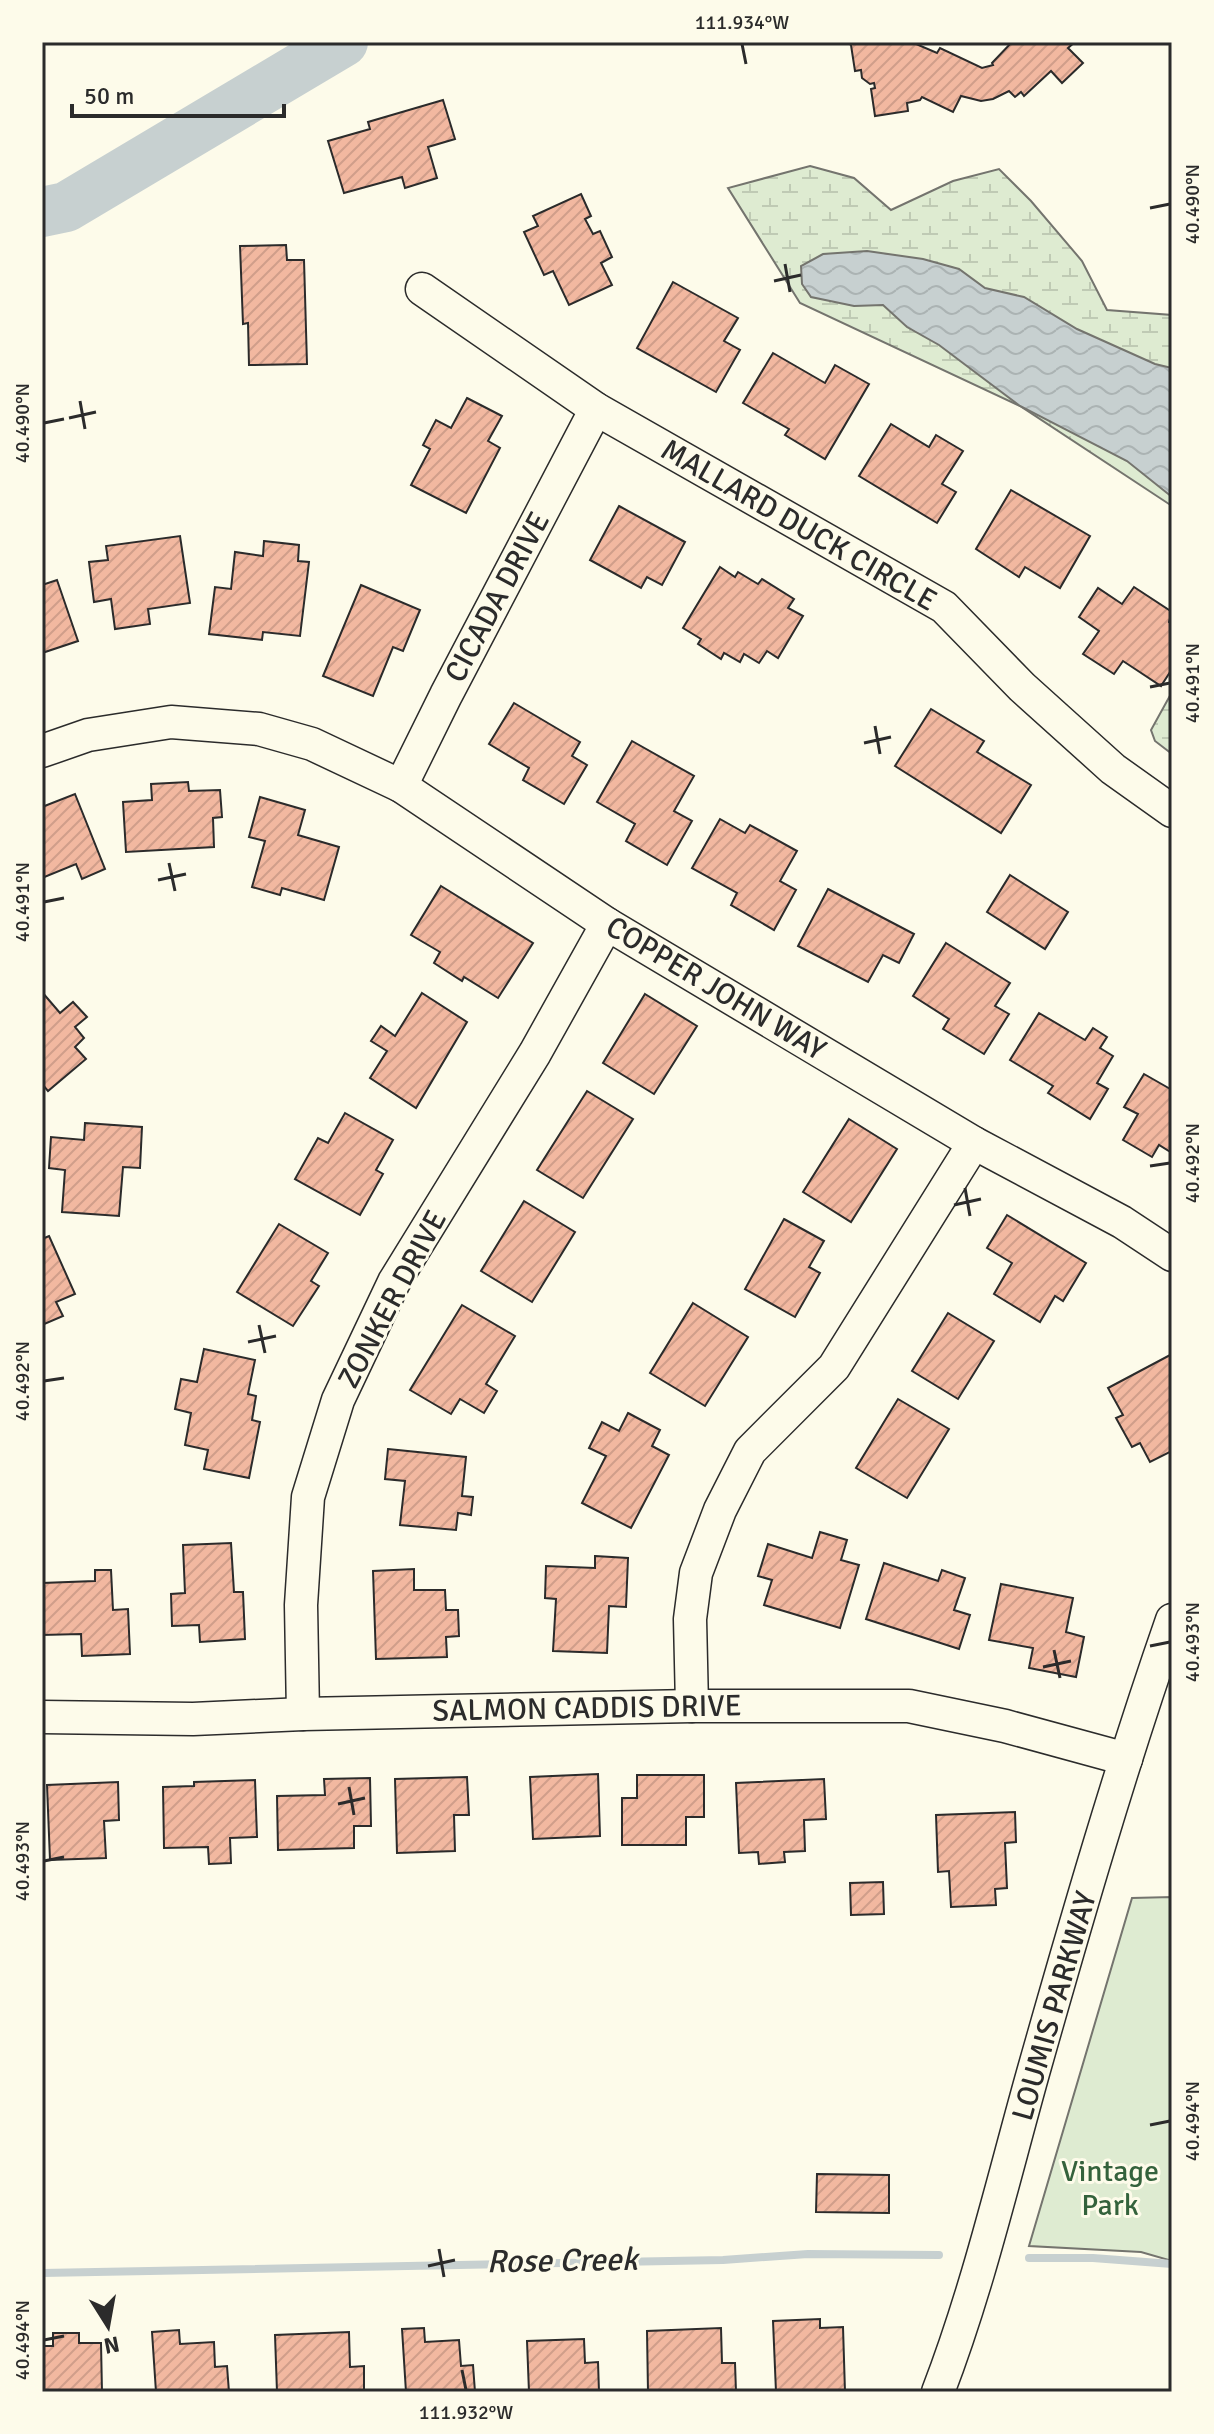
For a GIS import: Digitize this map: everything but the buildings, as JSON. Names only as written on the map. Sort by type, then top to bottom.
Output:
[{"type":"street","name":"MALLARD DUCK CIRCLE","points":[[422,289],[596,409],[944,607],[1022,687],[1113,769],[1172,811]]},
{"type":"street","name":"CICADA DRIVE","points":[[401,786],[596,409]]},
{"type":"street","name":"COPPER JOHN WAY","points":[[42,751],[88,735],[171,722],[259,729],[312,744],[401,786],[607,924],[974,1143],[1122,1222],[1172,1255]]},
{"type":"street","name":"ZONKER DRIVE","points":[[303,1714],[301,1605],[308,1497],[338,1400],[394,1282],[535,1053],[607,924]]},
{"type":"street","points":[[692,1706],[690,1619],[696,1573],[750,1451],[834,1367],[974,1143]]},
{"type":"street","name":"LOUMIS PARKWAY","points":[[938,2392],[974,2286],[1075,1926],[1172,1620]]},
{"type":"street","name":"SALMON CADDIS DRIVE","points":[[42,1717],[193,1719],[692,1706],[909,1706],[1005,1726],[1126,1759]]},
{"type":"green space","points":[[810,166],[854,178],[891,210],[953,181],[999,169],[1082,261],[1107,310],[1172,315],[1172,506],[1020,406],[800,303],[728,188]]},
{"type":"green space","points":[[1172,692],[1172,754],[1155,741],[1151,730]]},
{"type":"green space","name":"Vintage Park","points":[[1172,1897],[1172,2261],[1141,2252],[1029,2246],[1132,1898]]},
{"type":"water","points":[[867,251],[923,259],[959,269],[985,288],[1024,297],[1077,329],[1155,364],[1172,368],[1172,497],[1127,461],[1020,406],[939,345],[907,327],[883,305],[854,306],[811,297],[802,284],[801,266],[823,254]]},
{"type":"waterway","points":[[42,212],[66,207],[343,42]]},
{"type":"waterway","name":"Rose Creek","points":[[42,2273],[723,2260],[808,2254],[939,2255]]},
{"type":"waterway","name":"Rose Creek","points":[[1029,2258],[1093,2258],[1172,2264]]}]
